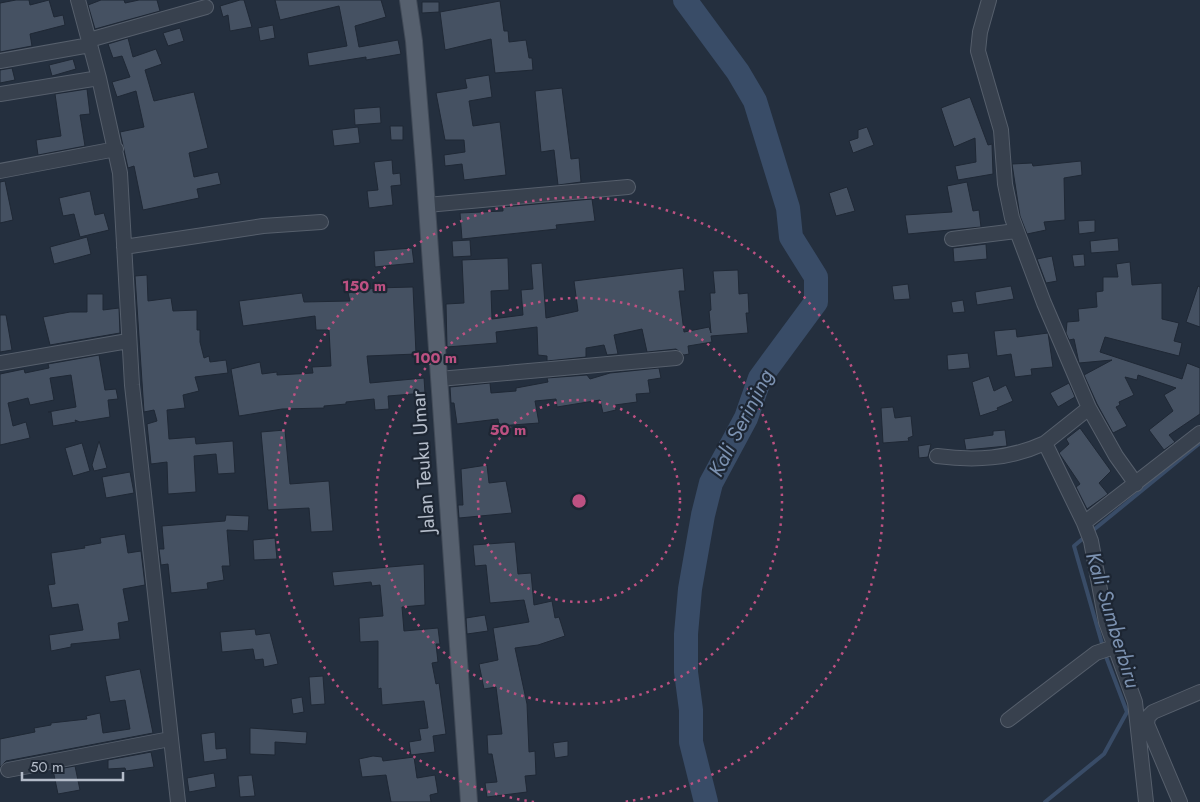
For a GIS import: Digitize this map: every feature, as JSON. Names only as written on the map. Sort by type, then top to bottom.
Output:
[{"type":"main road","name":"Jalan Teuku Umar","points":[[408,0],[414,41],[427,205],[469,802]]},
{"type":"street","points":[[78,0],[100,78],[120,173],[128,341],[178,802]]},
{"type":"street","points":[[989,0],[980,32],[978,51],[1001,130],[1006,194],[1016,231],[1044,303],[1089,408],[1116,456],[1136,484]]},
{"type":"street","points":[[0,61],[90,42],[206,7]]},
{"type":"street","points":[[0,94],[100,78]]},
{"type":"street","points":[[0,171],[116,149]]},
{"type":"street","points":[[427,205],[628,187]]},
{"type":"street","points":[[124,247],[263,226],[321,222]]},
{"type":"street","points":[[952,239],[1016,231]]},
{"type":"street","points":[[0,362],[128,341]]},
{"type":"street","points":[[439,378],[676,358]]},
{"type":"street","points":[[937,456],[960,459],[1006,456],[1045,443],[1089,408]]},
{"type":"street","points":[[1087,532],[1136,484],[1200,433]]},
{"type":"street","points":[[1045,443],[1087,532],[1102,608],[1106,650],[1126,673],[1135,702],[1146,802]]},
{"type":"street","points":[[1008,720],[1106,650]]},
{"type":"street","points":[[1180,802],[1147,724],[1148,717],[1153,712],[1200,692]]},
{"type":"street","points":[[8,770],[170,739]]},
{"type":"building","points":[[29,0],[30,5],[49,0],[54,17],[63,15],[65,25],[30,34],[32,46],[0,52],[0,3]]},
{"type":"building","points":[[101,0],[124,0],[125,3],[139,0],[157,0],[160,11],[95,29],[88,5]]},
{"type":"building","points":[[244,0],[252,27],[230,31],[228,15],[223,17],[220,6]]},
{"type":"building","points":[[275,0],[381,0],[386,17],[355,26],[359,47],[398,40],[401,54],[366,60],[366,57],[309,66],[307,53],[347,46],[339,6],[280,20]]},
{"type":"building","points":[[500,1],[504,31],[508,31],[509,42],[526,40],[529,58],[532,58],[533,70],[495,73],[491,39],[445,50],[440,12]]},
{"type":"building","points":[[422,2],[439,2],[439,12],[422,13]]},
{"type":"building","points":[[273,25],[275,38],[260,41],[258,28]]},
{"type":"building","points":[[180,28],[184,41],[168,46],[163,33]]},
{"type":"building","points":[[128,38],[133,57],[156,49],[162,64],[145,70],[154,101],[194,92],[208,148],[189,153],[194,177],[218,172],[221,184],[197,189],[199,198],[143,210],[134,166],[128,168],[120,132],[144,127],[136,91],[117,97],[112,82],[130,77],[122,56],[113,58],[108,44]]},
{"type":"building","points":[[73,59],[76,69],[52,76],[49,65]]},
{"type":"building","points":[[12,68],[15,80],[0,83],[0,70]]},
{"type":"building","points":[[489,75],[492,97],[469,101],[473,126],[500,122],[506,175],[464,180],[462,164],[445,166],[444,155],[465,152],[464,140],[445,140],[436,93],[467,88],[465,79]]},
{"type":"building","points":[[562,88],[571,159],[579,158],[581,182],[558,185],[554,150],[541,152],[535,91]]},
{"type":"building","points":[[87,89],[90,114],[80,115],[85,146],[38,155],[36,140],[61,136],[55,94]]},
{"type":"building","points":[[970,97],[988,145],[992,144],[993,174],[958,180],[955,166],[976,162],[975,138],[954,147],[941,108]]},
{"type":"building","points":[[380,107],[381,123],[355,125],[354,109]]},
{"type":"building","points":[[390,126],[403,126],[403,140],[391,140]]},
{"type":"building","points":[[358,127],[360,143],[334,146],[332,130]]},
{"type":"building","points":[[867,127],[874,145],[853,153],[849,141],[858,138],[858,130]]},
{"type":"building","points":[[392,160],[393,174],[400,173],[401,185],[391,186],[393,205],[369,208],[367,191],[378,190],[374,162]]},
{"type":"building","points":[[1081,161],[1082,175],[1064,178],[1065,220],[1044,222],[1046,230],[1027,234],[1020,216],[1012,164],[1032,163],[1033,166]]},
{"type":"building","points":[[5,181],[13,220],[0,223],[0,182]]},
{"type":"building","points":[[967,182],[973,211],[979,210],[981,227],[908,234],[905,215],[952,212],[947,186]]},
{"type":"building","points":[[847,187],[855,211],[836,216],[829,193]]},
{"type":"building","points":[[90,191],[95,215],[104,213],[109,230],[80,237],[74,214],[63,216],[59,198]]},
{"type":"building","points":[[592,199],[595,221],[556,225],[557,229],[462,239],[460,213],[503,211],[503,207]]},
{"type":"building","points":[[1095,220],[1095,232],[1079,234],[1078,221]]},
{"type":"building","points":[[87,237],[91,254],[54,264],[50,247]]},
{"type":"building","points":[[1118,238],[1119,251],[1091,253],[1090,241]]},
{"type":"building","points":[[470,240],[471,256],[453,257],[452,241]]},
{"type":"building","points":[[986,244],[987,259],[954,262],[953,248]]},
{"type":"building","points":[[412,248],[414,263],[375,267],[374,251]]},
{"type":"building","points":[[1084,254],[1085,266],[1074,267],[1072,255]]},
{"type":"building","points":[[1052,256],[1057,281],[1046,283],[1037,259]]},
{"type":"building","points":[[508,258],[509,290],[491,291],[492,319],[523,315],[521,290],[533,289],[531,264],[542,263],[546,318],[578,311],[574,281],[683,268],[685,291],[679,291],[684,332],[709,327],[711,333],[710,293],[715,293],[713,271],[738,270],[739,294],[748,293],[749,313],[746,313],[748,333],[711,336],[712,342],[688,346],[689,354],[684,355],[676,349],[647,352],[642,329],[614,335],[618,354],[607,355],[604,345],[586,348],[586,357],[547,361],[547,356],[538,355],[537,327],[496,332],[497,343],[447,347],[446,304],[464,303],[462,260]]},
{"type":"building","points":[[1130,262],[1132,285],[1162,283],[1162,319],[1179,323],[1174,341],[1182,343],[1179,356],[1105,337],[1100,352],[1182,379],[1187,363],[1200,368],[1200,414],[1169,435],[1175,442],[1164,450],[1149,430],[1173,411],[1164,395],[1176,388],[1138,375],[1137,380],[1125,377],[1134,395],[1119,402],[1120,405],[1116,407],[1127,426],[1113,433],[1084,375],[1112,360],[1079,363],[1074,339],[1069,340],[1066,333],[1067,322],[1079,321],[1078,309],[1097,307],[1096,292],[1103,291],[1103,277],[1118,277],[1116,264]]},
{"type":"building","points":[[147,275],[148,301],[171,298],[173,311],[197,310],[197,330],[200,330],[200,342],[204,358],[209,356],[210,362],[226,360],[228,373],[195,377],[199,391],[183,395],[185,408],[167,410],[169,439],[195,437],[196,444],[233,441],[235,473],[218,474],[216,454],[194,456],[196,492],[168,494],[167,462],[151,464],[147,424],[157,421],[154,410],[144,412],[135,276]]},
{"type":"building","points":[[908,284],[910,299],[894,300],[892,286]]},
{"type":"building","points":[[1011,286],[1014,299],[977,305],[975,292]]},
{"type":"building","points":[[1198,286],[1200,287],[1200,327],[1186,322]]},
{"type":"building","points":[[413,287],[416,354],[367,356],[370,383],[424,378],[425,393],[388,396],[389,409],[375,410],[374,399],[346,402],[346,404],[324,406],[324,408],[282,409],[239,416],[231,369],[260,362],[262,374],[277,372],[277,375],[313,373],[312,367],[331,366],[329,330],[316,330],[315,316],[243,326],[239,301],[302,293],[304,302],[350,301],[348,293],[375,288]]},
{"type":"building","points":[[87,294],[103,294],[103,310],[119,308],[120,333],[50,345],[43,317],[70,312],[87,312]]},
{"type":"building","points":[[963,300],[965,312],[953,313],[951,302]]},
{"type":"building","points":[[0,315],[6,315],[12,350],[0,352]]},
{"type":"building","points":[[1016,329],[1017,337],[1048,333],[1053,367],[1031,369],[1032,375],[1015,377],[1011,354],[997,356],[994,331]]},
{"type":"building","points":[[968,353],[970,368],[948,370],[947,355]]},
{"type":"building","points":[[99,355],[105,390],[116,389],[118,399],[108,400],[110,417],[80,422],[75,420],[76,422],[53,426],[51,412],[48,412],[76,407],[71,375],[50,378],[54,400],[30,405],[28,398],[8,403],[13,426],[26,422],[30,438],[0,445],[0,374],[24,369],[25,373],[49,368],[48,364]]},
{"type":"building","points":[[659,368],[661,378],[648,380],[650,393],[636,394],[637,402],[615,405],[616,410],[603,413],[600,400],[557,407],[556,399],[535,401],[539,423],[499,426],[498,419],[457,424],[454,403],[451,403],[450,387],[490,383],[491,393],[516,391],[516,388],[548,382],[547,378],[587,375],[590,379],[610,373]]},
{"type":"building","points":[[989,376],[994,391],[1006,385],[1013,401],[997,408],[998,410],[980,416],[972,382]]},
{"type":"building","points":[[1069,383],[1075,397],[1058,407],[1050,393]]},
{"type":"building","points":[[893,407],[895,418],[911,416],[913,436],[908,438],[909,441],[883,443],[881,408]]},
{"type":"building","points":[[1080,428],[1111,471],[1099,483],[1108,494],[1087,509],[1076,487],[1080,484],[1059,453],[1069,444],[1066,439]]},
{"type":"building","points":[[285,430],[290,484],[329,481],[333,531],[311,532],[309,508],[268,510],[261,432]]},
{"type":"building","points":[[1005,430],[1007,446],[966,450],[964,439],[993,435],[993,431]]},
{"type":"building","points":[[99,441],[107,468],[94,471],[92,465]]},
{"type":"building","points":[[82,443],[90,471],[73,476],[65,448]]},
{"type":"building","points":[[931,444],[928,457],[919,458],[918,446]]},
{"type":"building","points":[[487,465],[489,483],[506,481],[512,513],[459,518],[458,505],[463,505],[461,469]]},
{"type":"building","points":[[130,472],[134,493],[106,498],[102,477]]},
{"type":"building","points":[[226,515],[249,516],[248,531],[227,530],[230,566],[222,566],[224,580],[207,583],[208,589],[171,593],[168,564],[161,565],[159,549],[164,549],[162,526],[225,521]]},
{"type":"building","points":[[125,534],[128,553],[141,551],[145,585],[123,589],[129,621],[118,623],[120,639],[71,644],[71,647],[51,651],[49,635],[83,630],[78,604],[52,608],[48,585],[55,584],[51,553],[85,548],[84,546],[101,543],[100,538]]},
{"type":"building","points":[[275,538],[277,559],[254,560],[253,540]]},
{"type":"building","points":[[515,542],[518,574],[531,573],[534,605],[552,601],[555,618],[559,617],[565,636],[538,645],[515,648],[527,704],[529,752],[535,751],[536,775],[525,776],[527,792],[487,797],[485,783],[497,782],[492,754],[488,754],[487,735],[502,734],[496,687],[484,689],[479,664],[498,660],[493,628],[529,622],[524,600],[490,603],[486,565],[475,566],[473,545]]},
{"type":"building","points":[[424,564],[425,605],[402,607],[404,631],[438,628],[440,644],[436,644],[438,662],[432,663],[436,684],[439,683],[446,734],[433,736],[435,752],[411,755],[409,742],[421,740],[419,729],[428,728],[424,701],[382,705],[381,688],[378,689],[378,641],[360,642],[359,618],[383,616],[380,585],[372,586],[371,582],[334,586],[332,572]]},
{"type":"building","points":[[485,615],[488,631],[467,634],[466,618]]},
{"type":"building","points":[[255,629],[256,635],[270,633],[278,664],[264,667],[263,659],[255,660],[253,649],[222,652],[220,632]]},
{"type":"building","points":[[140,669],[153,733],[6,761],[0,767],[0,739],[35,732],[34,728],[51,725],[51,723],[87,719],[86,716],[100,713],[103,733],[130,729],[125,700],[110,702],[105,676]]},
{"type":"building","points":[[323,676],[325,704],[311,705],[309,677]]},
{"type":"building","points":[[302,697],[304,712],[293,714],[291,699]]},
{"type":"building","points":[[250,728],[307,732],[306,744],[275,742],[275,755],[250,754]]},
{"type":"building","points":[[215,732],[216,749],[226,748],[227,759],[204,762],[201,734]]},
{"type":"building","points":[[568,741],[568,756],[555,758],[553,743]]},
{"type":"building","points":[[151,752],[154,767],[126,771],[125,768],[108,769],[108,760]]},
{"type":"building","points":[[373,756],[382,757],[383,761],[414,757],[417,778],[435,775],[438,793],[430,795],[431,802],[391,802],[386,775],[362,777],[359,759]]},
{"type":"building","points":[[75,766],[80,790],[58,794],[53,770]]},
{"type":"building","points":[[214,773],[216,787],[189,792],[187,778]]},
{"type":"building","points":[[252,775],[255,796],[240,797],[238,776]]},
{"type":"waterway","name":"Kali Serinjing","points":[[685,0],[738,72],[755,101],[788,208],[791,237],[816,277],[816,302],[760,378],[746,418],[711,483],[703,515],[690,589],[686,634],[686,672],[691,710],[691,742],[706,802]]},
{"type":"waterway","name":"Kali Sumberbiru","points":[[1091,532],[1200,443]]},
{"type":"waterway","name":"Kali Sumberbiru","points":[[1086,536],[1074,546],[1103,647]]},
{"type":"waterway","name":"Kali Sumberbiru","points":[[1045,802],[1104,754],[1127,712],[1105,654]]}]
